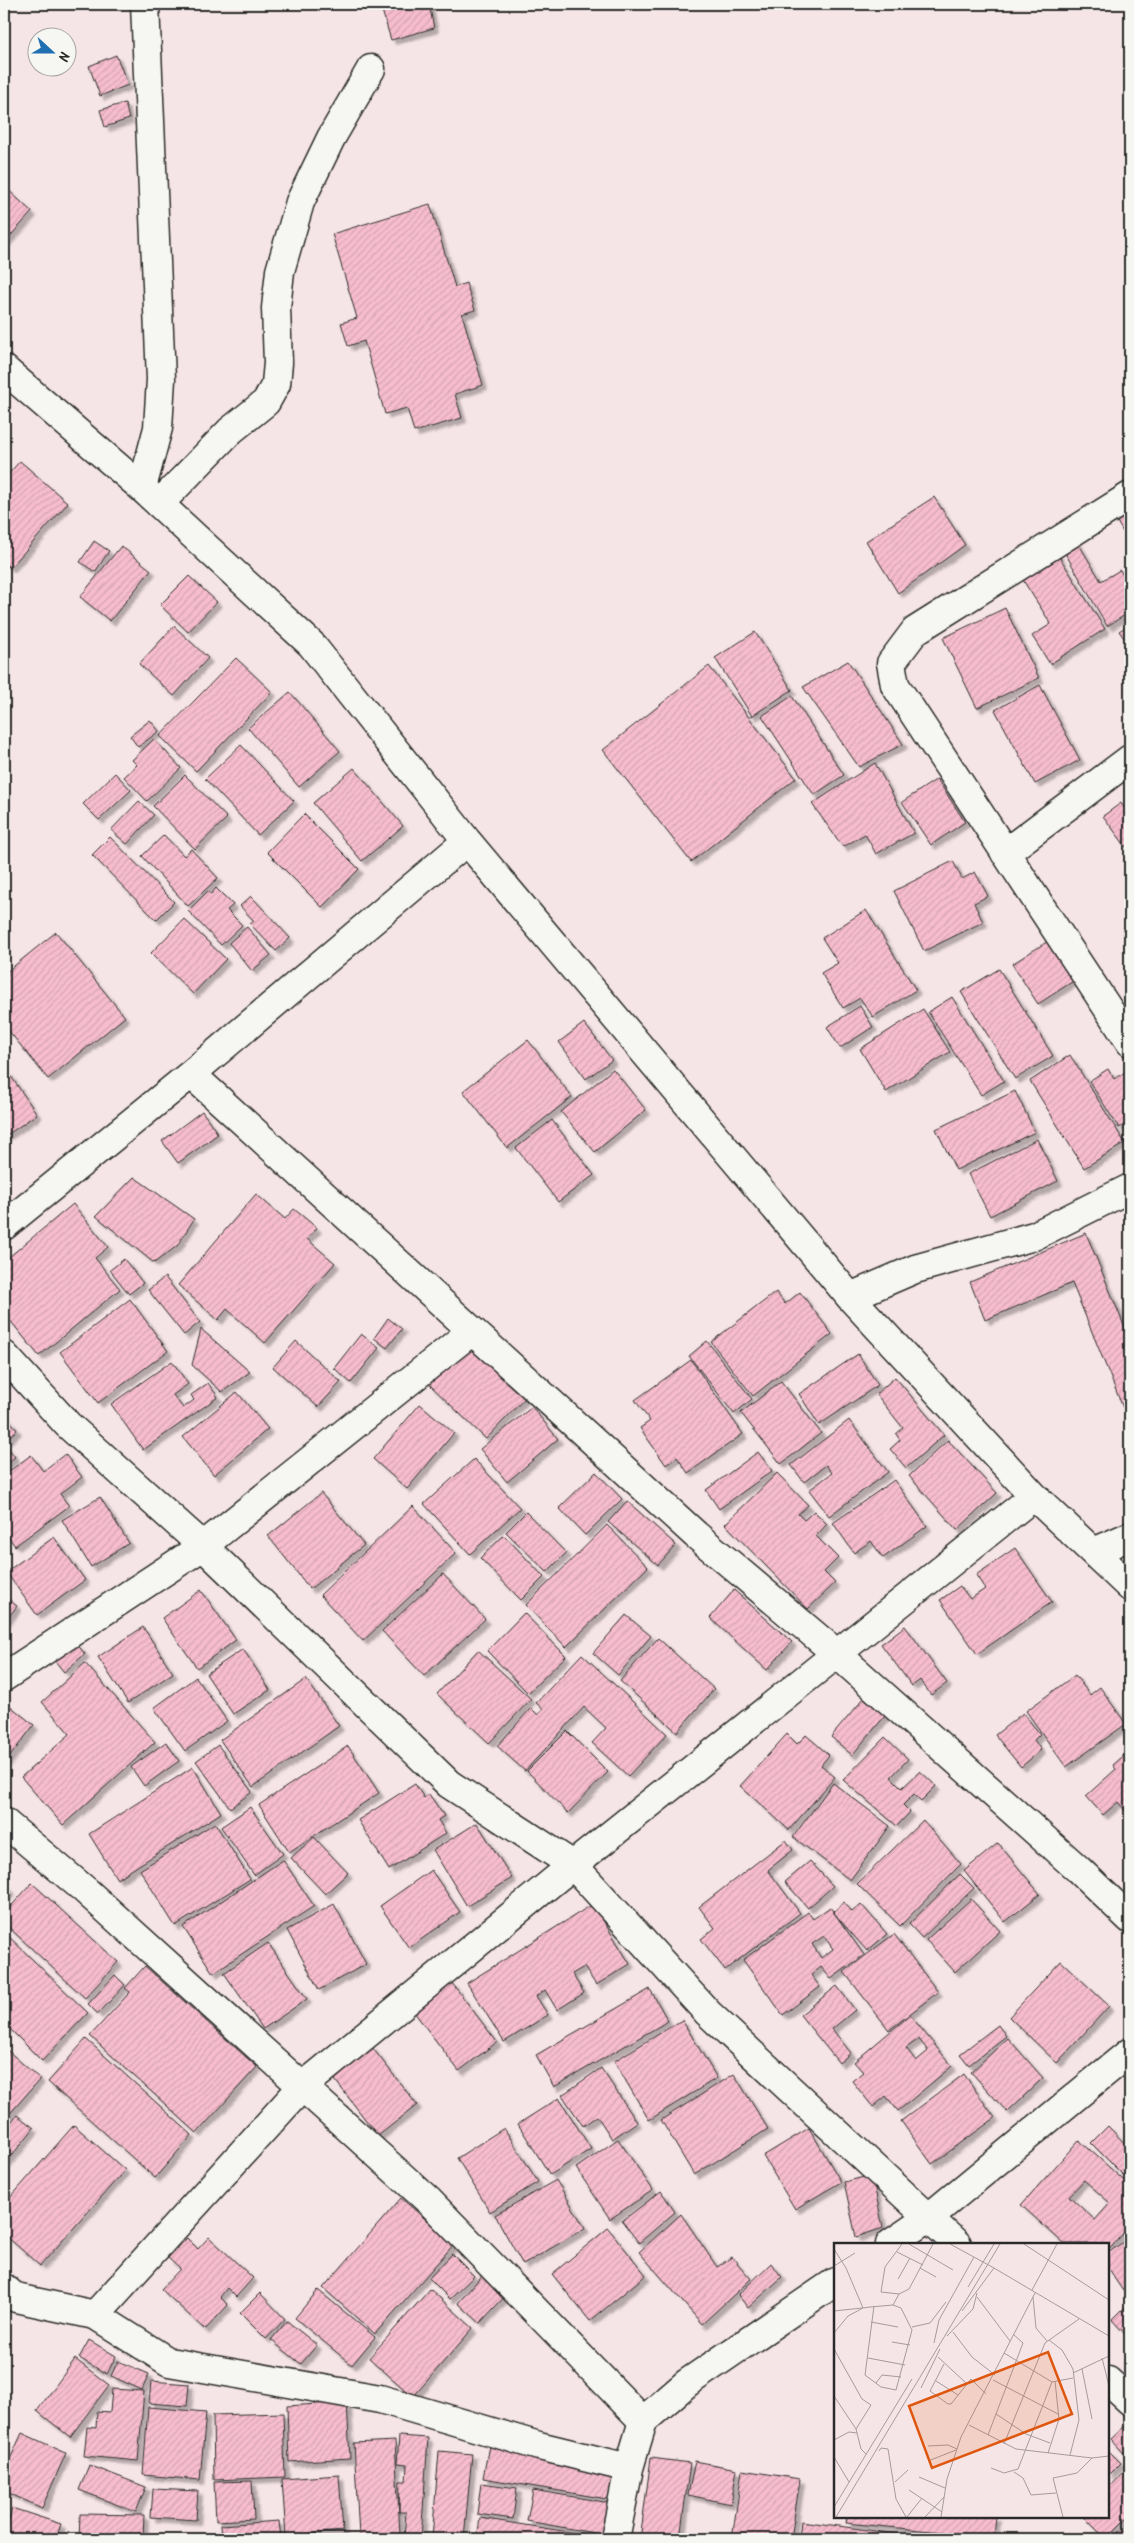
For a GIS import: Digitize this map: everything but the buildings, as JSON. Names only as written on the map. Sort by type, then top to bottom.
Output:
[{"type":"street","points":[[146,4],[161,379],[158,428],[150,496]]},
{"type":"street","points":[[150,496],[266,402],[276,384],[278,363],[276,308],[280,271],[300,202],[331,138],[371,69]]},
{"type":"street","points":[[4,369],[150,496],[311,644],[467,840],[850,1297],[1034,1496],[1130,1587]]},
{"type":"street","points":[[1130,496],[915,631],[891,663],[895,685],[1130,1042]]},
{"type":"street","points":[[1005,853],[1130,759]]},
{"type":"street","points":[[4,1226],[190,1074],[467,840]]},
{"type":"street","points":[[190,1074],[696,1535],[836,1653],[1078,1869],[1130,1919]]},
{"type":"street","points":[[850,1297],[915,1269],[1034,1236],[1130,1188]]},
{"type":"street","points":[[4,1677],[204,1546],[472,1331]]},
{"type":"street","points":[[4,1355],[68,1425],[204,1546],[449,1784],[573,1865],[708,2013],[956,2243]]},
{"type":"street","points":[[95,2315],[301,2088],[573,1865],[1034,1496]]},
{"type":"street","points":[[1094,1552],[1130,1536]]},
{"type":"street","points":[[4,1822],[85,1890],[301,2088],[428,2201],[643,2421]]},
{"type":"street","points":[[891,2243],[928,2218],[1130,2052]]},
{"type":"street","points":[[616,2539],[629,2468],[643,2421],[687,2384],[834,2283]]},
{"type":"street","points":[[4,2288],[16,2298],[95,2315],[170,2362],[380,2398],[539,2446],[629,2468]]},
{"type":"street","points":[[1109,2382],[1130,2401]]}]
